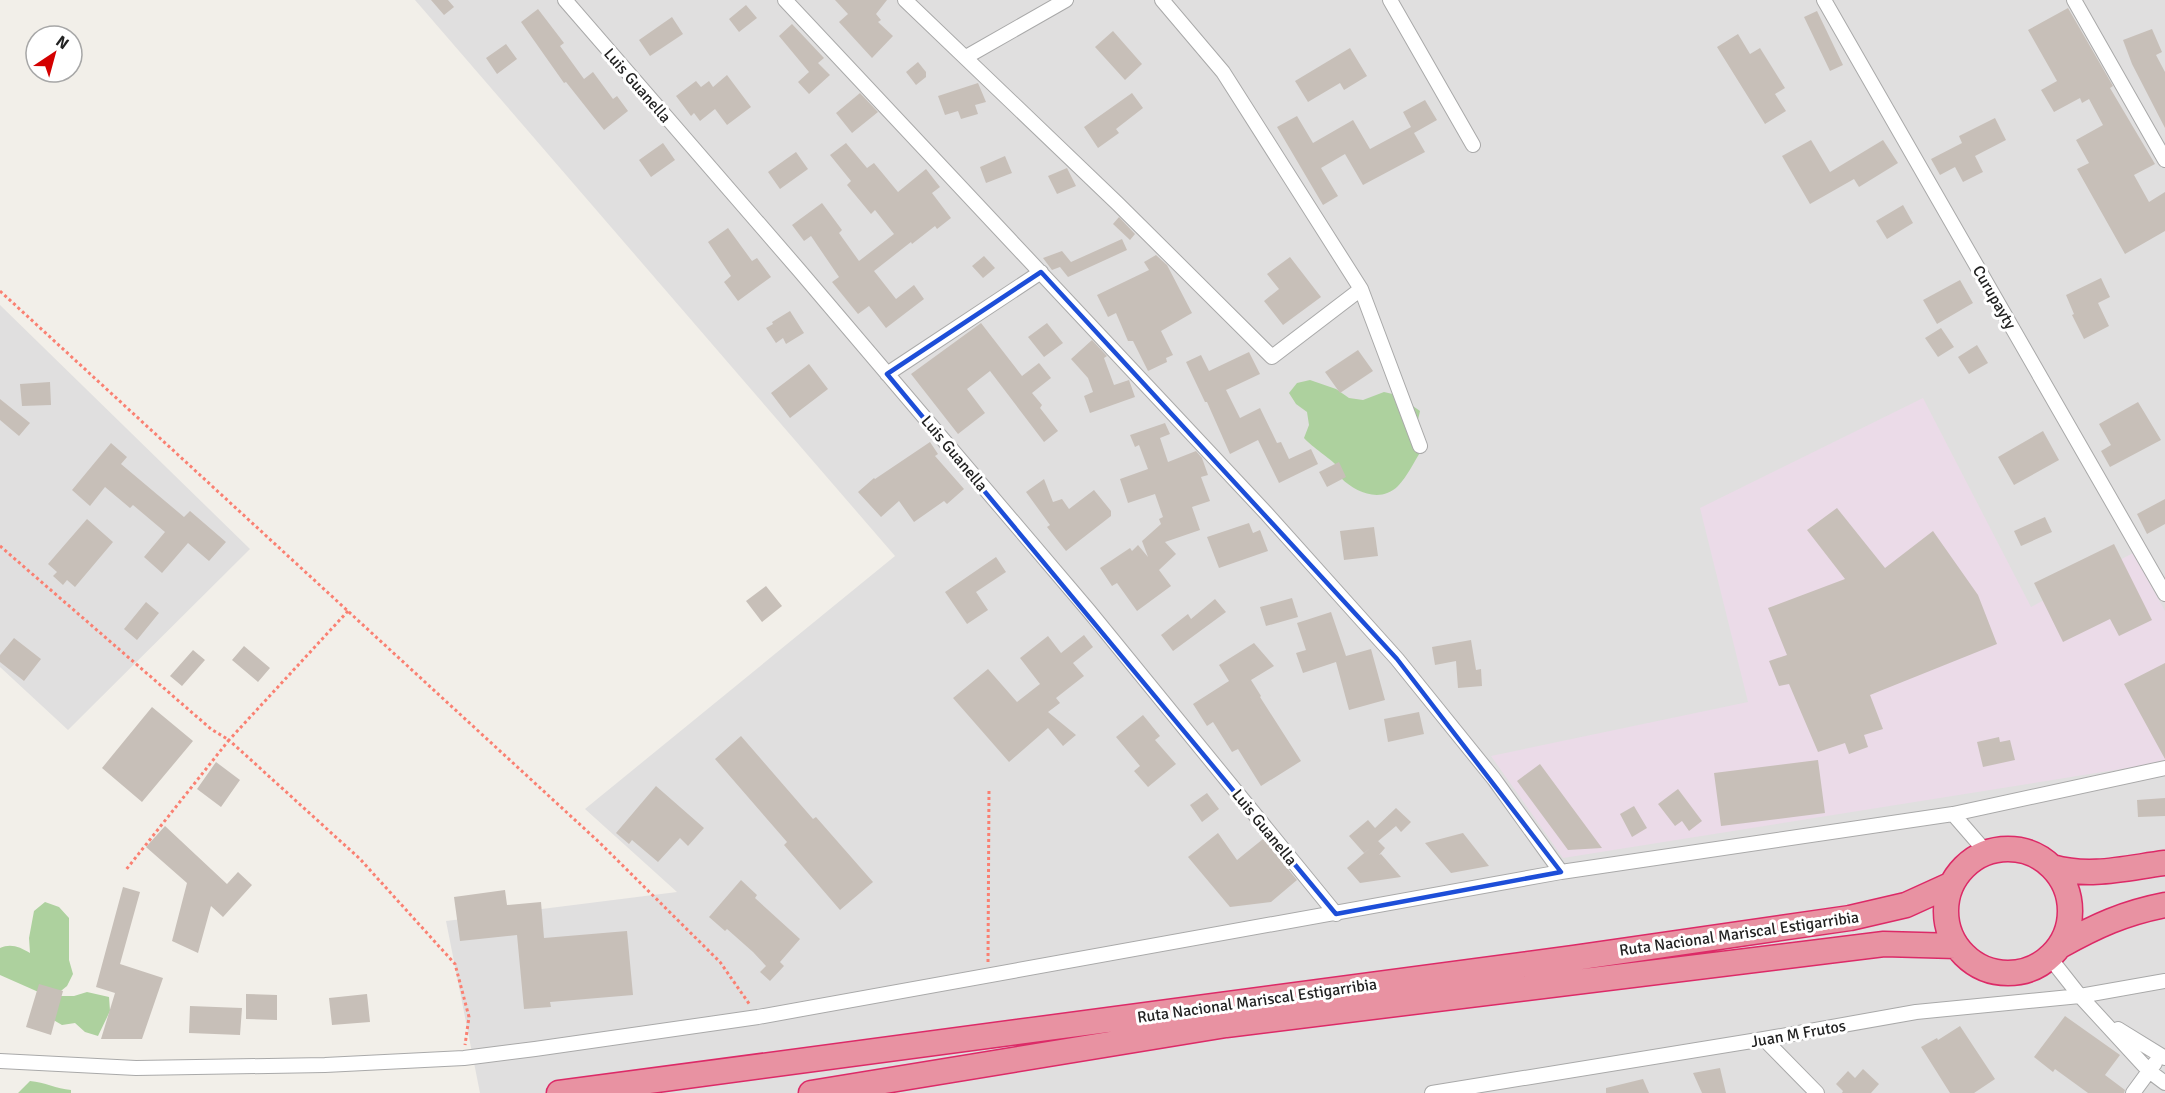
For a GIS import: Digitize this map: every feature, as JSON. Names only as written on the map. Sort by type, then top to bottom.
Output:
[{"type":"highway","points":[[2055,952],[2071,914],[2069,897],[2063,880],[2052,867],[2038,856],[2021,849],[2003,848],[1986,852],[1968,862],[1950,885],[1945,910],[1950,935],[1956,946],[1975,964],[2000,973],[2027,971],[2092,928],[2134,911],[2165,905]]},
{"type":"highway","points":[[2052,867],[2071,872],[2090,873],[2165,863]]},
{"type":"highway","name":"Ruta Nacional Mariscal Estigarribia","points":[[559,1093],[1550,961],[1850,918],[1905,905],[1950,885]]},
{"type":"highway","name":"Ruta Nacional Mariscal Estigarribia","points":[[811,1093],[1226,1025],[1884,944],[1956,946]]},
{"type":"street","name":"Luis Guanella","points":[[565,0],[1089,610],[1336,914]]},
{"type":"street","points":[[785,0],[1266,513],[1397,659],[1494,779],[1561,872]]},
{"type":"street","points":[[905,0],[1118,204],[1272,357],[1361,289]]},
{"type":"street","points":[[966,57],[1066,0]]},
{"type":"street","points":[[1162,0],[1223,72],[1361,289],[1420,446]]},
{"type":"street","points":[[1390,0],[1473,145]]},
{"type":"street","name":"Curupayty","points":[[1824,0],[2165,594]]},
{"type":"street","points":[[2074,0],[2160,141],[2165,160]]},
{"type":"street","points":[[887,374],[1041,272]]},
{"type":"street","points":[[0,1061],[136,1068],[325,1065],[464,1059],[758,1017],[988,976],[1069,959],[1336,914],[1561,872],[1953,814],[2165,768]]},
{"type":"street","points":[[1953,814],[1986,852]]},
{"type":"street","points":[[2055,952],[2080,996],[2149,1071],[2165,1083]]},
{"type":"street","name":"Juan M Frutos","points":[[1432,1093],[1916,1012],[2080,996],[2165,981]]},
{"type":"street","points":[[2105,1022],[2163,1056],[2133,1093]]},
{"type":"street","points":[[1764,1039],[1817,1093]]},
{"type":"path","points":[[0,291],[608,850],[720,962],[758,1017]]},
{"type":"path","points":[[0,546],[211,729],[229,740],[360,859],[455,964],[469,1017],[464,1059]]},
{"type":"path","points":[[125,871],[229,740],[348,611]]},
{"type":"path","points":[[988,976],[989,788]]},
{"type":"highlighted area","points":[[1041,272],[1397,659],[1561,872],[1336,914],[887,374]]},
{"type":"shaded area","points":[[415,0],[2165,0],[2165,1093],[480,1093],[446,921],[677,892],[585,809],[895,556]]},
{"type":"shaded area","points":[[0,305],[250,549],[68,730],[0,667]]},
{"type":"shaded area","points":[[1923,398],[2031,607],[2133,553],[2165,611],[2165,762],[1563,858],[1491,756],[1748,702],[1700,508]]},
{"type":"green space","points":[[1310,380],[1336,389],[1349,398],[1363,400],[1384,392],[1397,395],[1420,411],[1417,424],[1421,451],[1398,486],[1384,494],[1361,492],[1341,478],[1334,462],[1304,438],[1309,425],[1307,412],[1296,404],[1289,393],[1297,383]]},
{"type":"green space","points":[[45,902],[59,907],[69,918],[69,960],[73,974],[67,986],[56,995],[43,994],[0,975],[0,948],[15,946],[30,953],[29,938],[34,911]]},
{"type":"green space","points":[[87,992],[109,997],[110,1011],[98,1036],[85,1032],[75,1023],[62,1025],[50,1018],[59,996],[74,996]]},
{"type":"green space","points":[[30,1081],[71,1090],[71,1093],[18,1093]]},
{"type":"building","points":[[431,0],[448,0],[454,7],[444,15]]},
{"type":"building","points":[[835,0],[887,0],[876,14],[881,20],[878,22],[893,36],[872,58],[839,22],[848,14]]},
{"type":"building","points":[[746,5],[757,18],[739,32],[729,19]]},
{"type":"building","points":[[2068,8],[2113,86],[2110,88],[2155,164],[2134,175],[2149,202],[2165,192],[2165,231],[2125,254],[2077,169],[2089,163],[2076,140],[2103,125],[2089,99],[2082,103],[2080,98],[2054,112],[2041,90],[2057,81],[2028,30]]},
{"type":"building","points":[[538,9],[564,43],[560,46],[584,79],[593,72],[613,99],[617,96],[628,111],[604,130],[566,82],[564,83],[521,22]]},
{"type":"building","points":[[1817,11],[1843,65],[1830,71],[1804,17]]},
{"type":"building","points":[[672,17],[683,34],[650,56],[639,40]]},
{"type":"building","points":[[792,24],[824,58],[818,63],[830,75],[809,94],[798,82],[809,72],[779,36]]},
{"type":"building","points":[[2152,29],[2162,52],[2156,55],[2165,72],[2165,128],[2132,64],[2123,40]]},
{"type":"building","points":[[1113,31],[1142,64],[1125,80],[1095,47]]},
{"type":"building","points":[[1738,34],[1750,54],[1760,48],[1785,88],[1775,94],[1786,111],[1765,124],[1717,47]]},
{"type":"building","points":[[506,44],[517,59],[497,74],[486,58]]},
{"type":"building","points":[[1350,48],[1367,76],[1344,90],[1340,83],[1308,102],[1295,81]]},
{"type":"building","points":[[918,62],[926,72],[926,77],[916,85],[906,72]]},
{"type":"building","points":[[727,75],[751,107],[727,125],[715,109],[700,121],[694,113],[691,116],[676,96],[696,81],[701,87],[709,81],[713,87]]},
{"type":"building","points":[[978,83],[986,102],[975,105],[978,114],[961,119],[958,111],[945,115],[938,96]]},
{"type":"building","points":[[860,93],[878,112],[852,133],[836,113]]},
{"type":"building","points":[[1132,93],[1143,108],[1116,129],[1119,133],[1098,148],[1084,127]]},
{"type":"building","points":[[1425,100],[1437,120],[1414,133],[1425,152],[1363,185],[1345,154],[1321,168],[1338,196],[1323,205],[1277,127],[1297,116],[1313,143],[1353,120],[1370,149],[1411,127],[1403,112]]},
{"type":"building","points":[[1995,118],[2006,140],[1975,156],[1983,172],[1963,182],[1955,167],[1940,175],[1931,159],[1962,143],[1959,136]]},
{"type":"building","points":[[1811,140],[1830,172],[1883,140],[1898,163],[1859,187],[1854,179],[1810,204],[1782,156]]},
{"type":"building","points":[[663,143],[675,160],[651,177],[639,160]]},
{"type":"building","points":[[846,143],[867,168],[874,163],[898,192],[926,169],[940,187],[932,193],[951,218],[937,229],[935,226],[912,244],[911,242],[874,271],[896,299],[914,285],[924,299],[886,328],[869,306],[858,314],[832,282],[839,277],[811,236],[804,241],[792,225],[822,203],[842,230],[839,233],[859,261],[894,234],[875,210],[871,214],[847,185],[851,181],[830,155]]},
{"type":"building","points":[[796,152],[808,169],[780,189],[768,172]]},
{"type":"building","points":[[1005,156],[1012,173],[986,183],[980,167]]},
{"type":"building","points":[[1067,168],[1076,186],[1057,194],[1048,176]]},
{"type":"building","points":[[1903,205],[1913,223],[1887,239],[1876,221]]},
{"type":"building","points":[[1119,217],[1135,234],[1130,240],[1113,224]]},
{"type":"building","points":[[728,228],[752,261],[757,258],[771,277],[738,301],[724,282],[731,276],[708,242]]},
{"type":"building","points":[[1122,239],[1127,250],[1068,277],[1060,267],[1052,270],[1043,258],[1062,251],[1071,262]]},
{"type":"building","points":[[1156,255],[1167,265],[1192,313],[1161,331],[1173,355],[1166,358],[1167,362],[1148,371],[1133,341],[1128,341],[1116,313],[1108,317],[1097,295],[1149,270],[1144,262]]},
{"type":"building","points":[[984,256],[995,268],[983,278],[972,266]]},
{"type":"building","points":[[1290,257],[1321,297],[1283,325],[1264,301],[1279,289],[1267,274]]},
{"type":"building","points":[[2101,278],[2110,297],[2098,303],[2109,326],[2084,339],[2072,315],[2074,314],[2066,295]]},
{"type":"building","points":[[1960,280],[1973,303],[1937,324],[1923,300]]},
{"type":"building","points":[[790,311],[804,333],[786,344],[783,338],[776,343],[766,328]]},
{"type":"building","points":[[981,323],[1022,376],[1039,363],[1051,378],[1032,393],[1042,405],[1040,408],[1058,431],[1044,442],[990,371],[967,389],[985,413],[958,434],[911,374]]},
{"type":"building","points":[[1047,323],[1063,343],[1044,357],[1028,337]]},
{"type":"building","points":[[1941,328],[1954,347],[1938,357],[1925,338]]},
{"type":"building","points":[[1092,340],[1107,356],[1104,358],[1114,385],[1129,380],[1135,397],[1090,413],[1084,396],[1093,392],[1088,378],[1071,359]]},
{"type":"building","points":[[1977,345],[1988,363],[1969,374],[1958,357]]},
{"type":"building","points":[[1358,350],[1373,371],[1340,393],[1325,372]]},
{"type":"building","points":[[1249,352],[1260,374],[1226,390],[1240,418],[1260,408],[1277,443],[1281,442],[1289,459],[1311,449],[1318,464],[1279,483],[1258,440],[1230,454],[1186,362],[1201,355],[1209,371]]},
{"type":"building","points":[[809,364],[828,389],[790,418],[771,393]]},
{"type":"building","points":[[50,382],[51,405],[22,406],[20,384]]},
{"type":"building","points":[[0,399],[30,423],[19,436],[0,420]]},
{"type":"building","points":[[2138,402],[2161,440],[2110,467],[2101,451],[2111,445],[2099,424]]},
{"type":"building","points":[[1165,423],[1170,434],[1160,438],[1168,462],[1196,451],[1202,458],[1208,475],[1201,477],[1210,501],[1192,507],[1200,530],[1165,542],[1176,554],[1159,570],[1171,586],[1137,611],[1117,583],[1112,586],[1100,568],[1130,548],[1132,551],[1138,545],[1148,557],[1142,541],[1161,524],[1159,519],[1163,517],[1155,494],[1128,503],[1120,479],[1148,469],[1139,445],[1135,447],[1130,435]]},
{"type":"building","points":[[2043,431],[2059,460],[2014,485],[1998,457]]},
{"type":"building","points":[[930,442],[938,454],[935,456],[964,489],[947,504],[944,501],[914,522],[899,501],[881,517],[858,492],[874,478]]},
{"type":"building","points":[[111,443],[127,457],[121,464],[184,517],[190,511],[226,542],[209,561],[188,543],[162,573],[144,557],[165,532],[133,505],[130,508],[105,487],[90,506],[72,490]]},
{"type":"building","points":[[1339,462],[1346,477],[1327,487],[1319,472]]},
{"type":"building","points":[[1044,479],[1053,502],[1062,499],[1069,509],[1094,490],[1111,511],[1111,516],[1066,551],[1047,527],[1050,525],[1026,492]]},
{"type":"building","points":[[2165,499],[2165,524],[2147,534],[2137,514]]},
{"type":"building","points":[[1837,508],[1885,568],[1933,531],[1978,595],[1997,644],[1870,695],[1883,729],[1864,735],[1868,747],[1849,754],[1845,743],[1818,752],[1789,684],[1779,686],[1769,661],[1787,655],[1768,608],[1845,579],[1807,530]]},
{"type":"building","points":[[2045,517],[2052,532],[2021,546],[2014,531]]},
{"type":"building","points":[[87,519],[113,542],[75,587],[67,580],[63,585],[53,576],[57,572],[48,564]]},
{"type":"building","points":[[1249,523],[1253,533],[1260,530],[1268,551],[1219,568],[1207,537]]},
{"type":"building","points":[[1374,527],[1378,556],[1344,560],[1340,531]]},
{"type":"building","points":[[2114,544],[2152,620],[2119,636],[2110,619],[2063,642],[2034,583]]},
{"type":"building","points":[[996,557],[1006,572],[976,592],[988,610],[967,624],[945,592]]},
{"type":"building","points":[[766,586],[782,606],[762,622],[746,601]]},
{"type":"building","points":[[1292,598],[1298,617],[1266,626],[1260,607]]},
{"type":"building","points":[[1215,599],[1226,612],[1173,651],[1161,635],[1188,614],[1191,619]]},
{"type":"building","points":[[146,602],[159,613],[137,640],[124,629]]},
{"type":"building","points":[[1331,612],[1346,656],[1371,649],[1385,700],[1349,710],[1336,662],[1303,673],[1296,653],[1306,650],[1297,623]]},
{"type":"building","points":[[1084,635],[1093,647],[1073,663],[1084,676],[1056,698],[1060,703],[1048,712],[1076,735],[1063,746],[1048,728],[1009,762],[953,698],[988,669],[1017,702],[1040,684],[1020,658],[1048,636],[1061,653]]},
{"type":"building","points":[[14,638],[41,659],[24,681],[0,662],[0,655]]},
{"type":"building","points":[[1471,640],[1476,670],[1481,669],[1482,686],[1458,688],[1456,661],[1435,665],[1432,647]]},
{"type":"building","points":[[1254,643],[1274,666],[1251,680],[1301,761],[1261,786],[1238,749],[1232,752],[1213,722],[1207,726],[1193,704],[1229,681],[1219,665]]},
{"type":"building","points":[[244,646],[270,668],[258,682],[232,660]]},
{"type":"building","points":[[193,650],[205,660],[182,686],[170,676]]},
{"type":"building","points":[[2165,663],[2165,759],[2124,684]]},
{"type":"building","points":[[152,707],[193,741],[142,802],[102,768]]},
{"type":"building","points":[[1419,712],[1424,734],[1388,742],[1384,719]]},
{"type":"building","points":[[1143,715],[1160,736],[1155,740],[1176,764],[1148,787],[1134,771],[1140,766],[1116,737]]},
{"type":"building","points":[[741,736],[813,819],[816,817],[873,882],[840,910],[784,845],[787,842],[715,759]]},
{"type":"building","points":[[1999,737],[2000,742],[2010,740],[2015,760],[1983,767],[1977,742]]},
{"type":"building","points":[[1818,760],[1825,813],[1721,826],[1714,773]]},
{"type":"building","points":[[216,762],[240,780],[221,807],[197,789]]},
{"type":"building","points":[[1540,764],[1602,848],[1568,850],[1517,781]]},
{"type":"building","points":[[656,786],[704,828],[688,846],[680,838],[658,862],[632,840],[629,844],[616,833]]},
{"type":"building","points":[[1678,789],[1702,821],[1689,831],[1682,821],[1675,826],[1658,804]]},
{"type":"building","points":[[1207,793],[1219,809],[1202,822],[1190,805]]},
{"type":"building","points":[[2165,798],[2165,816],[2138,817],[2137,800]]},
{"type":"building","points":[[1634,806],[1647,828],[1632,837],[1620,814]]},
{"type":"building","points":[[1396,808],[1411,822],[1401,832],[1396,826],[1364,853],[1349,836],[1368,820],[1375,828]]},
{"type":"building","points":[[165,826],[227,884],[238,872],[252,885],[223,917],[211,906],[198,953],[172,941],[187,883],[146,847]]},
{"type":"building","points":[[1218,833],[1237,860],[1263,839],[1297,880],[1271,902],[1230,907],[1188,857]]},
{"type":"building","points":[[1463,833],[1489,866],[1451,873],[1425,843]]},
{"type":"building","points":[[1378,841],[1385,848],[1379,855],[1381,854],[1401,877],[1360,883],[1347,868]]},
{"type":"building","points":[[741,880],[757,895],[755,898],[800,939],[780,962],[784,966],[770,981],[760,972],[766,966],[753,952],[727,929],[725,931],[709,917]]},
{"type":"building","points":[[123,887],[140,892],[120,964],[163,978],[142,1039],[101,1039],[115,993],[96,987]]},
{"type":"building","points":[[505,890],[507,905],[541,902],[544,938],[627,931],[633,995],[550,1002],[551,1007],[524,1009],[517,935],[460,941],[454,897]]},
{"type":"building","points":[[39,984],[63,991],[51,1035],[26,1027]]},
{"type":"building","points":[[246,994],[277,995],[277,1020],[246,1019]]},
{"type":"building","points":[[367,994],[370,1022],[332,1025],[329,998]]},
{"type":"building","points":[[190,1006],[242,1008],[240,1035],[189,1033]]},
{"type":"building","points":[[2065,1016],[2120,1055],[2105,1075],[2125,1090],[2124,1093],[2088,1093],[2055,1069],[2053,1072],[2034,1057]]},
{"type":"building","points":[[1960,1026],[1995,1079],[1974,1093],[1950,1093],[1921,1047],[1937,1038],[1938,1040]]},
{"type":"building","points":[[1720,1068],[1726,1093],[1702,1093],[1693,1073]]},
{"type":"building","points":[[1863,1069],[1879,1084],[1871,1093],[1842,1093],[1843,1091],[1836,1084],[1848,1071],[1855,1078]]},
{"type":"building","points":[[1643,1079],[1649,1093],[1606,1093],[1606,1088]]}]
